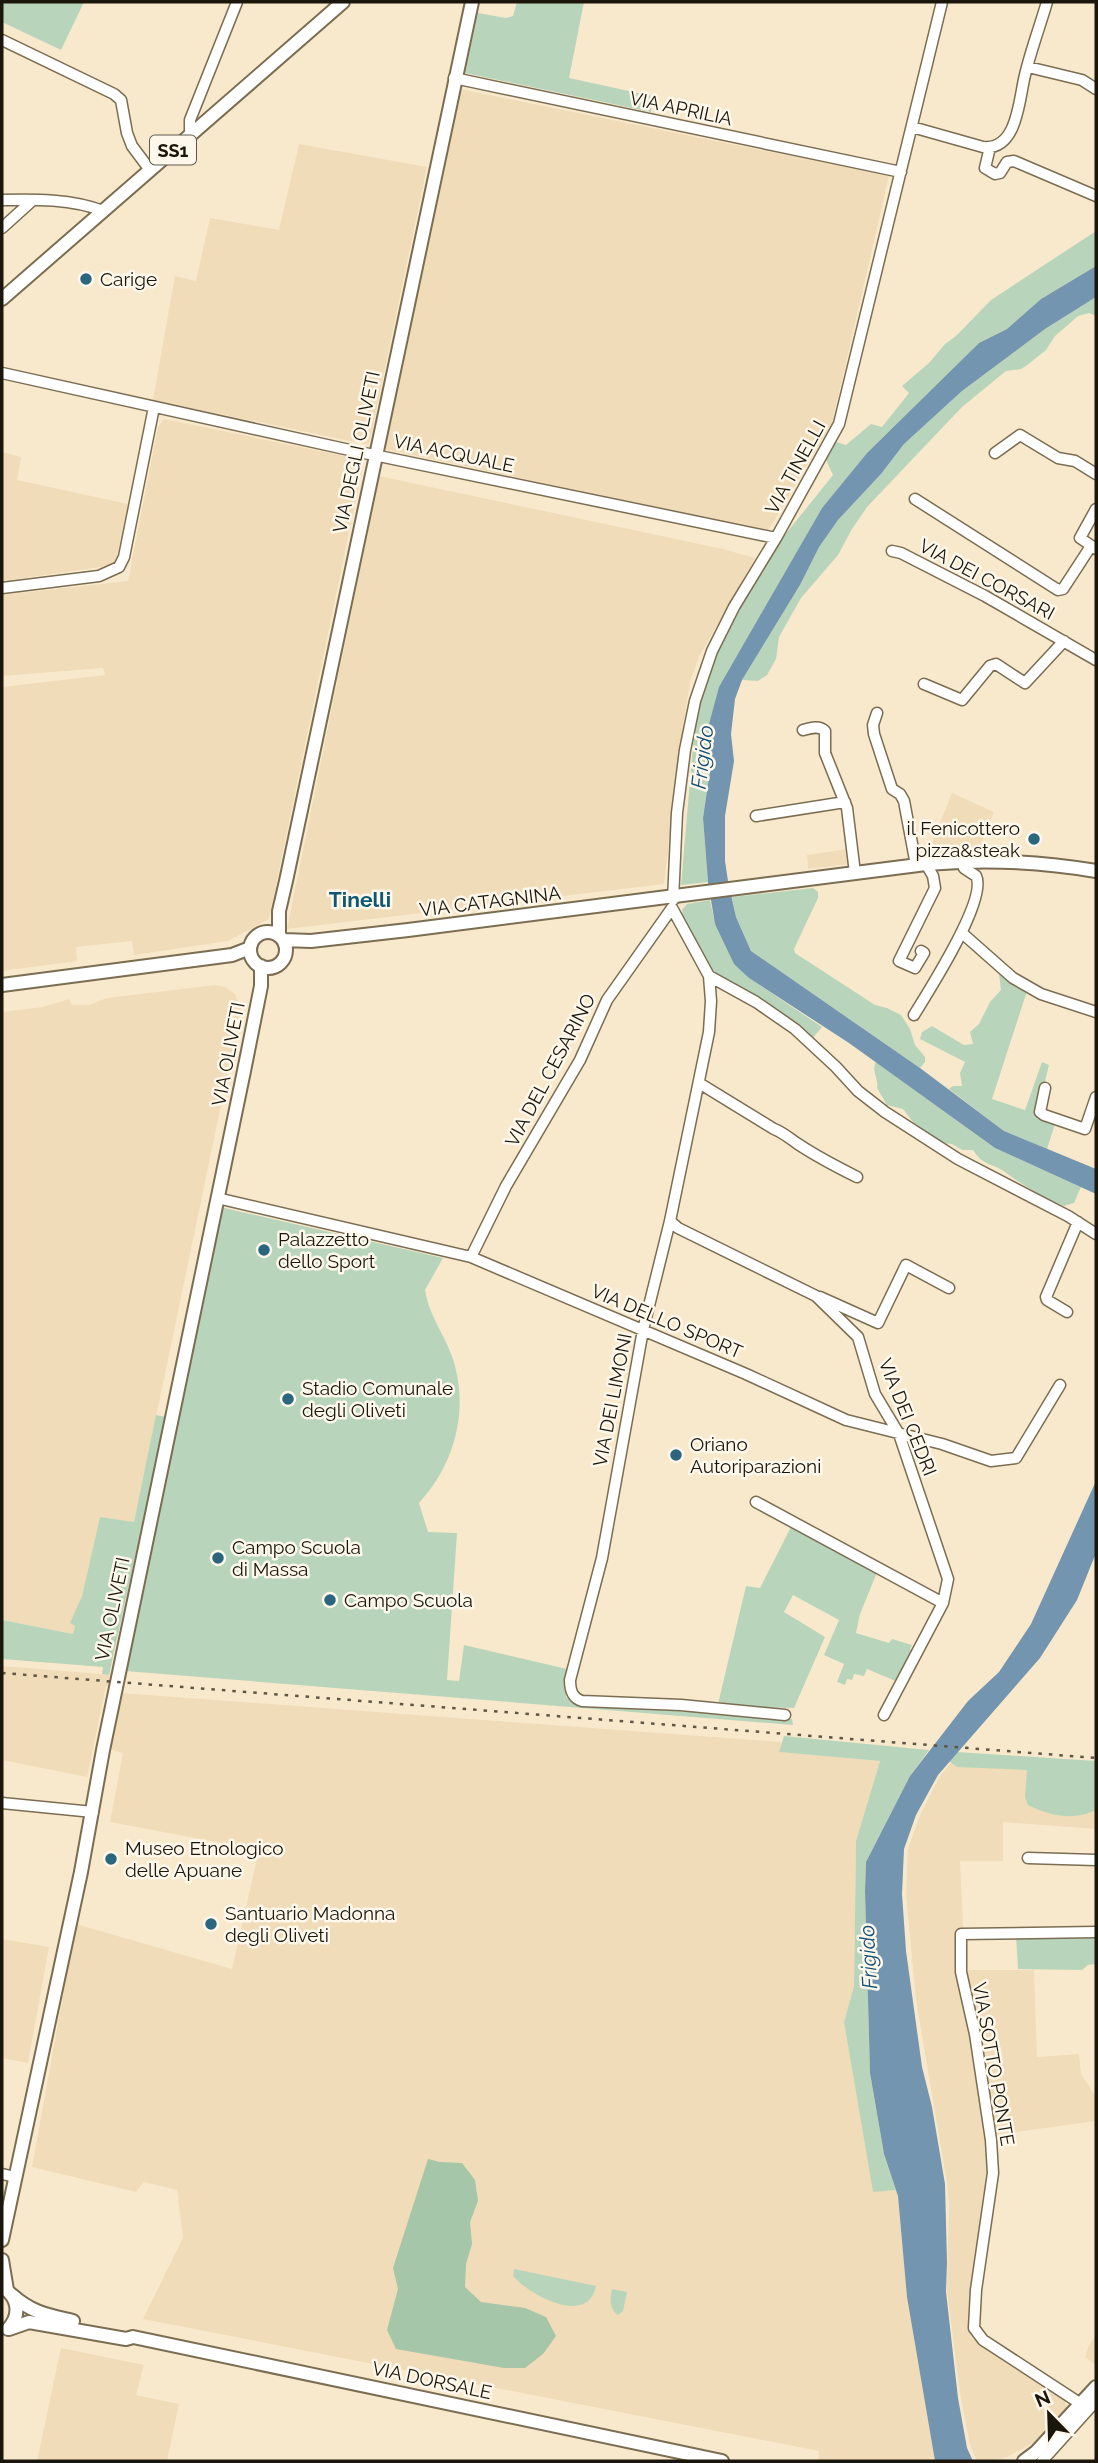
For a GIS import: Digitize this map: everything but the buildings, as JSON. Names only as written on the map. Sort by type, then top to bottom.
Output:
[{"type":"main road","name":"SS1","points":[[2,299],[343,2]]},
{"type":"main road","name":"VIA DEGLI OLIVETI","points":[[279,940],[279,911],[472,2]]},
{"type":"main road","name":"VIA CATAGNINA","points":[[279,940],[311,941],[677,900],[921,865],[995,860],[1035,862],[1096,871]]},
{"type":"main road","points":[[2,985],[232,956],[258,960],[281,963],[279,940],[255,937],[258,960]]},
{"type":"main road","name":"VIA OLIVETI","points":[[2,2240],[8,2176],[93,1812],[105,1737],[261,986],[258,960]]},
{"type":"main road","points":[[2,2260],[7,2291],[18,2309],[17,2316],[5,2331]]},
{"type":"main road","name":"VIA DORSALE","points":[[7,2291],[25,2307],[39,2313],[127,2332],[133,2337]]},
{"type":"main road","name":"VIA DORSALE","points":[[5,2331],[29,2322],[126,2339],[133,2337],[722,2461]]},
{"type":"main road","points":[[1024,2461],[1036,2452],[1096,2387]]},
{"type":"street","points":[[190,134],[190,120],[237,2]]},
{"type":"street","name":"VIA TINELLI","points":[[677,900],[677,813],[695,701],[712,651],[734,607],[839,424],[943,2]]},
{"type":"street","points":[[912,127],[990,147],[1004,139],[1015,121],[1047,2]]},
{"type":"street","points":[[2,40],[114,94],[121,100],[131,142],[150,170]]},
{"type":"street","points":[[1028,67],[1082,80],[1096,89]]},
{"type":"street","name":"VIA APRILIA","points":[[454,78],[901,172]]},
{"type":"street","points":[[990,147],[985,168],[995,174],[1000,173],[1007,162],[1014,161],[1096,196]]},
{"type":"street","points":[[2,200],[34,200],[86,206],[103,211]]},
{"type":"street","points":[[2,228],[34,200]]},
{"type":"street","name":"VIA ACQUALE","points":[[2,373],[375,455],[776,538]]},
{"type":"street","points":[[2,588],[99,576],[119,567],[124,557],[154,407]]},
{"type":"street","points":[[995,453],[1020,435],[1058,458],[1075,461],[1096,470]]},
{"type":"street","name":"VIA DEI CORSARI","points":[[915,499],[1058,590],[1063,589],[1094,548],[1080,538],[1096,509]]},
{"type":"street","name":"VIA DEI CORSARI","points":[[892,551],[901,552],[985,596],[1096,660]]},
{"type":"street","name":"VIA DEI CORSARI","points":[[924,684],[962,700],[990,666],[996,664],[1025,683],[1064,641]]},
{"type":"street","points":[[877,713],[873,725],[874,734],[892,789],[900,794],[904,801],[921,865],[936,883],[899,961],[915,968],[924,954],[921,951]]},
{"type":"street","points":[[803,730],[814,727],[825,730],[825,752],[845,802],[855,873]]},
{"type":"street","points":[[756,816],[845,802]]},
{"type":"street","points":[[914,1015],[962,933],[979,888],[976,876],[964,868],[962,862]]},
{"type":"street","name":"VIA DEI LIMONI","points":[[677,900],[709,975],[712,1001],[709,1032],[670,1221],[643,1330],[602,1558],[570,1680],[570,1690],[576,1699],[582,1701],[681,1705],[785,1715]]},
{"type":"street","name":"VIA DEL CESARINO","points":[[471,1257],[506,1186],[580,1060],[607,1000],[677,900]]},
{"type":"street","points":[[962,933],[1013,978],[1041,994],[1096,1012]]},
{"type":"street","points":[[709,975],[756,1002],[795,1029],[858,1091],[885,1112],[958,1159],[1096,1234]]},
{"type":"street","points":[[699,1083],[774,1129],[788,1134],[798,1144],[829,1163],[857,1177]]},
{"type":"street","points":[[1045,1088],[1040,1112],[1085,1129],[1096,1097]]},
{"type":"street","name":"VIA DELLO SPORT","points":[[217,1198],[471,1257],[846,1420],[942,1444],[991,1461],[1016,1458],[1060,1385]]},
{"type":"street","name":"VIA DEI CEDRI","points":[[670,1221],[678,1228],[816,1296],[858,1337],[875,1394],[899,1434],[948,1579],[943,1603],[884,1715]]},
{"type":"street","points":[[1068,1312],[1046,1297],[1078,1222]]},
{"type":"street","points":[[816,1296],[878,1323],[906,1265],[950,1288]]},
{"type":"street","points":[[756,1502],[943,1603]]},
{"type":"street","points":[[2,1803],[93,1812]]},
{"type":"street","points":[[1028,1858],[1096,1860]]},
{"type":"street","name":"VIA SOTTO PONTE","points":[[1081,2404],[983,2340],[974,2328],[975,2290],[992,2188],[991,2140],[975,2034],[961,1972],[961,1934],[1096,1932]]},
{"type":"street","points":[[1042,2461],[1096,2401]]},
{"type":"shaded area","points":[[460,89],[889,176],[832,423],[768,531],[385,449]]},
{"type":"shaded area","points":[[299,144],[427,167],[369,445],[153,400],[175,276],[196,281],[210,218],[279,230]]},
{"type":"shaded area","points":[[164,419],[364,460],[269,919],[228,941],[134,955],[132,941],[76,947],[77,961],[2,971],[2,687],[105,675],[103,668],[2,676],[2,595],[128,581],[158,427]]},
{"type":"shaded area","points":[[2,452],[21,457],[17,480],[128,504],[115,565],[2,581]]},
{"type":"shaded area","points":[[379,476],[755,558],[699,657],[690,682],[664,884],[287,929]]},
{"type":"shaded area","points":[[952,793],[994,812],[977,854],[926,858]]},
{"type":"shaded area","points":[[848,849],[850,864],[808,869],[807,855]]},
{"type":"shaded area","points":[[215,985],[225,987],[235,994],[241,1009],[134,1523],[100,1517],[82,1596],[71,1623],[75,1626],[73,1634],[2,1620],[2,1012],[43,1007],[69,999],[72,1005],[89,1005],[107,998]]},
{"type":"shaded area","points":[[2,1666],[125,1676],[123,1686],[106,1686],[87,1777],[2,1760]]},
{"type":"shaded area","points":[[121,1693],[781,1742],[780,1752],[880,1761],[856,1841],[854,1986],[844,2022],[873,2191],[896,2190],[898,2196],[907,2297],[935,2461],[818,2461],[819,2451],[143,2319],[183,2238],[177,2190],[144,2182],[136,2192],[32,2167],[76,1924],[232,1969],[259,1850],[110,1822],[123,1753],[109,1749]]},
{"type":"shaded area","points":[[953,1760],[1096,1771],[1096,1829],[1003,1822],[1003,1861],[960,1861],[965,1970],[1034,1970],[1037,2057],[1079,2054],[1081,2074],[1096,2097],[1096,2121],[987,2136],[988,2198],[981,2205],[983,2213],[968,2312],[971,2337],[1057,2391],[1064,2398],[1067,2407],[1031,2444],[1007,2457],[992,2461],[977,2461],[970,2445],[961,2399],[947,2292],[947,2183],[916,2000],[906,1894],[908,1849],[920,1815],[940,1776]]},
{"type":"shaded area","points":[[2,1939],[49,1947],[28,2063],[2,2058]]},
{"type":"shaded area","points":[[1096,2335],[1096,2365],[1085,2357]]},
{"type":"shaded area","points":[[61,2348],[144,2365],[136,2395],[179,2404],[167,2461],[37,2461]]},
{"type":"green space","points":[[2,2],[84,2],[61,50],[2,22]]},
{"type":"green space","points":[[517,2],[584,2],[569,78],[652,96],[651,112],[465,73],[478,13],[506,18],[513,16]]},
{"type":"green space","points":[[1096,231],[1096,266],[1041,299],[1007,329],[979,343],[867,453],[822,508],[754,627],[708,728],[711,764],[703,818],[708,882],[681,885],[695,723],[709,668],[776,546],[833,475],[826,460],[836,442],[846,445],[871,424],[882,427],[909,393],[902,386],[929,363],[991,300]]},
{"type":"green space","points":[[1096,297],[1096,316],[1089,313],[1078,316],[1055,336],[1046,350],[1026,366],[1006,371],[962,407],[867,507],[838,555],[801,598],[779,637],[776,659],[767,675],[758,681],[742,680],[800,585],[818,547],[904,444],[962,391],[1045,329]]},
{"type":"green space","points":[[813,888],[818,892],[818,898],[794,949],[795,953],[875,1005],[901,1015],[910,1029],[915,1045],[925,1057],[920,1068],[751,951],[736,917],[732,897]]},
{"type":"green space","points":[[710,900],[715,924],[749,978],[822,1027],[812,1039],[807,1037],[798,1023],[793,1025],[740,989],[741,987],[734,983],[732,985],[711,971],[683,919],[682,910],[687,904]]},
{"type":"green space","points":[[1002,971],[1028,988],[992,1099],[1025,1110],[1042,1062],[1049,1065],[1037,1112],[1055,1124],[1047,1149],[1004,1131],[949,1089],[962,1086],[960,1073],[965,1062],[920,1039],[922,1032],[932,1026],[964,1045],[973,1044],[970,1032],[979,1024],[990,1002],[1001,990],[999,974]]},
{"type":"green space","points":[[876,1062],[995,1148],[1081,1187],[1074,1203],[1064,1206],[1040,1195],[984,1162],[973,1150],[962,1150],[952,1144],[942,1143],[913,1122],[903,1109],[887,1105],[877,1088],[874,1069]]},
{"type":"green space","points":[[220,1207],[443,1258],[425,1290],[427,1301],[455,1366],[460,1403],[455,1439],[449,1457],[431,1489],[419,1503],[428,1532],[457,1533],[447,1680],[459,1681],[464,1645],[567,1669],[566,1697],[574,1704],[792,1719],[793,1725],[125,1671]]},
{"type":"green space","points":[[156,1415],[166,1417],[109,1675],[102,1674],[103,1667],[2,1659],[2,1620],[73,1634],[75,1626],[70,1623],[82,1596],[100,1517],[134,1522]]},
{"type":"green space","points":[[792,1525],[878,1570],[860,1614],[856,1633],[889,1643],[892,1639],[912,1645],[910,1649],[914,1651],[898,1682],[867,1669],[864,1676],[854,1674],[852,1680],[847,1679],[845,1685],[837,1682],[844,1664],[824,1655],[839,1620],[793,1595],[784,1612],[825,1637],[794,1708],[728,1706],[722,1702],[718,1704],[746,1586],[760,1588]]},
{"type":"green space","points":[[784,1736],[929,1750],[910,1776],[866,1862],[870,2073],[884,2154],[896,2190],[873,2192],[844,2022],[854,1986],[856,1841],[880,1761],[779,1752]]},
{"type":"green space","points":[[957,1752],[1096,1761],[1096,1810],[1070,1816],[1036,1809],[1028,1805],[1025,1797],[1027,1770],[957,1767],[949,1761]]},
{"type":"green space","points":[[1016,1935],[1096,1935],[1096,1964],[1088,1965],[1082,1970],[1018,1969]]},
{"type":"green space","points":[[428,2159],[462,2163],[475,2180],[478,2201],[470,2222],[472,2244],[466,2264],[465,2287],[481,2302],[525,2308],[546,2317],[556,2336],[543,2354],[525,2368],[504,2368],[396,2349],[387,2330],[398,2289],[393,2268]]},
{"type":"green space","points":[[514,2269],[596,2286],[591,2298],[582,2304],[558,2304],[521,2284],[513,2276]]},
{"type":"green space","points":[[612,2289],[627,2292],[623,2311],[618,2315],[612,2307]]},
{"type":"water","points":[[1096,266],[1096,297],[1045,329],[962,391],[904,444],[881,474],[838,520],[819,547],[800,585],[742,680],[735,699],[731,734],[734,761],[725,816],[725,861],[736,917],[751,951],[920,1068],[1004,1131],[1096,1169],[1096,1194],[995,1148],[849,1043],[749,978],[734,964],[715,924],[708,882],[703,818],[711,764],[708,728],[719,687],[822,508],[867,453],[979,343],[1007,329],[1041,299]]},
{"type":"water","name":"Frigido","points":[[1096,1481],[1096,1553],[1077,1600],[1040,1658],[938,1775],[916,1815],[904,1849],[902,1894],[906,1951],[922,2067],[945,2184],[946,2292],[958,2398],[967,2448],[973,2461],[935,2461],[907,2297],[898,2196],[884,2154],[870,2073],[866,1862],[910,1776],[968,1701],[999,1672],[1031,1624]]},
{"type":"railway","points":[[2,1673],[1096,1758]]},
{"type":"place","name":"Carige","points":[[86,279]]},
{"type":"place","name":"il Fenicottero pizza&steak","points":[[1034,839]]},
{"type":"place","name":"Palazzetto dello Sport","points":[[264,1250]]},
{"type":"place","name":"Stadio Comunale degli Oliveti","points":[[288,1399]]},
{"type":"place","name":"Oriano Autoriparazioni","points":[[676,1455]]},
{"type":"place","name":"Campo Scuola di Massa","points":[[218,1558]]},
{"type":"place","name":"Campo Scuola","points":[[330,1600]]},
{"type":"place","name":"Museo Etnologico delle Apuane","points":[[111,1859]]},
{"type":"place","name":"Santuario Madonna degli Oliveti","points":[[211,1924]]},
{"type":"district","name":"Tinelli","points":[[360,899]]}]
